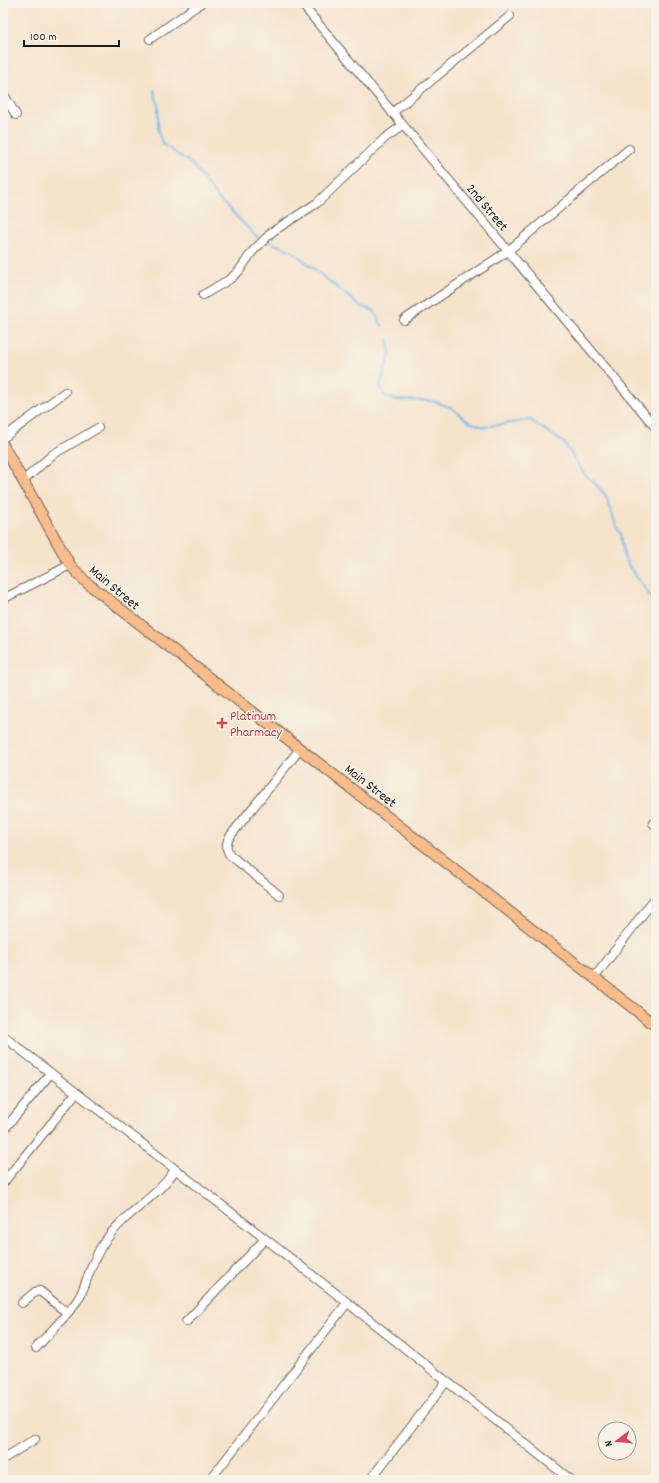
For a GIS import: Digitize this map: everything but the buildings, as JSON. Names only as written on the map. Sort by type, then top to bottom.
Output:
[{"type":"main road","name":"Main Street","points":[[3,446],[70,565],[103,597],[656,1026]]},
{"type":"street","points":[[150,39],[201,3]]},
{"type":"street","name":"2nd Street","points":[[301,3],[402,126],[656,428]]},
{"type":"street","points":[[392,113],[510,16]]},
{"type":"street","points":[[3,93],[16,115]]},
{"type":"street","points":[[203,295],[239,271],[252,252],[272,232],[318,203],[385,138],[402,126]]},
{"type":"street","points":[[404,320],[508,251],[629,149]]},
{"type":"street","points":[[3,438],[64,392]]},
{"type":"street","points":[[23,481],[52,455],[98,428]]},
{"type":"street","points":[[3,599],[70,565]]},
{"type":"street","points":[[279,895],[230,855],[226,845],[231,835],[300,749]]},
{"type":"street","points":[[594,978],[656,897]]},
{"type":"street","points":[[3,1036],[50,1074],[347,1303],[571,1480]]},
{"type":"street","points":[[3,1131],[50,1074]]},
{"type":"street","points":[[3,1183],[76,1093]]},
{"type":"street","points":[[36,1348],[81,1295],[90,1269],[104,1241],[116,1227],[156,1194],[175,1170]]},
{"type":"street","points":[[186,1322],[265,1239]]},
{"type":"street","points":[[22,1303],[35,1292],[40,1291],[66,1312]]},
{"type":"street","points":[[210,1480],[347,1303]]},
{"type":"street","points":[[370,1480],[446,1382]]},
{"type":"street","points":[[3,1458],[35,1439]]},
{"type":"waterway","points":[[154,90],[158,105],[158,131],[164,145],[192,164],[218,198],[258,238]]},
{"type":"waterway","points":[[267,241],[292,251],[360,306],[374,311],[382,326]]},
{"type":"waterway","points":[[388,339],[390,355],[380,385],[383,394],[387,397],[396,400],[433,401],[452,408],[469,422],[484,427],[530,420],[564,443],[585,475],[593,481],[606,496],[617,528],[621,534],[624,556],[628,565],[656,604]]},
{"type":"place","name":"Platinum Pharmacy","points":[[222,723]]}]
